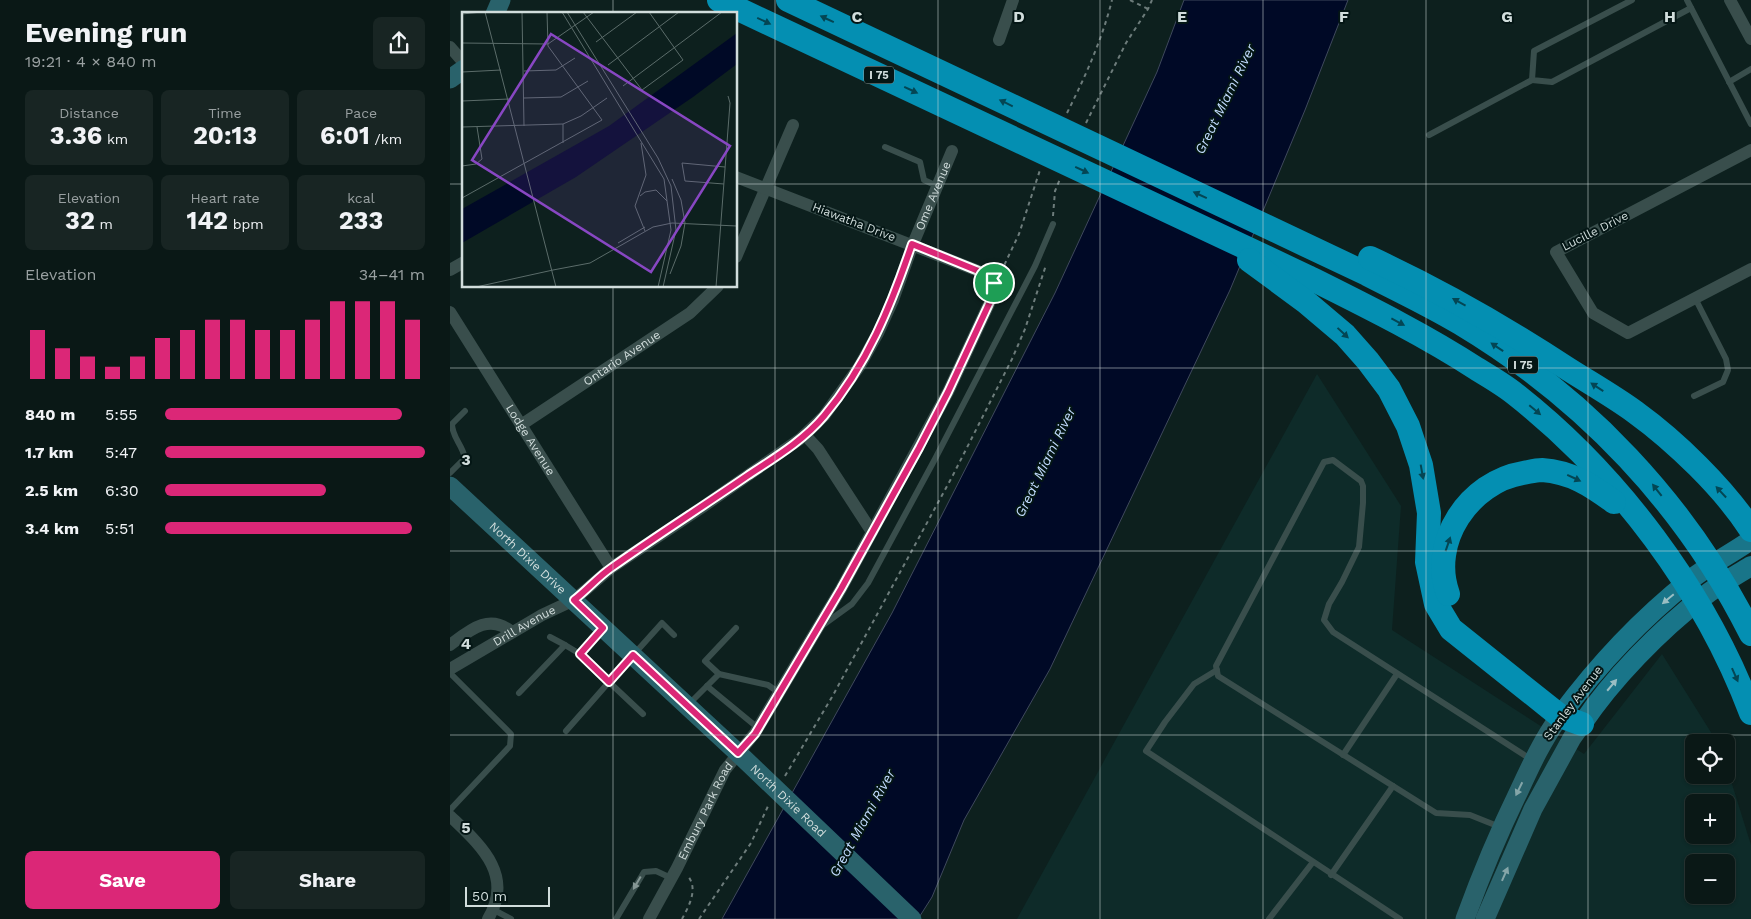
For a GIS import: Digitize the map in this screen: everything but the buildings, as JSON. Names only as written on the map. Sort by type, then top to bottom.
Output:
[{"type":"highway","name":"I 75","points":[[720,0],[1207,229],[1397,321],[1452,352],[1514,393],[1568,440],[1603,476],[1662,547],[1691,591],[1717,637],[1751,713]]},
{"type":"highway","name":"I 75","points":[[788,0],[1244,215],[1323,245],[1375,278],[1460,323],[1500,348],[1576,406],[1610,437],[1650,481],[1687,528],[1714,567],[1747,626]]},
{"type":"highway","points":[[1207,229],[1306,302],[1345,335],[1389,389],[1408,426],[1421,465],[1429,513],[1427,562],[1436,604],[1451,629],[1570,716]]},
{"type":"highway","points":[[1323,245],[1414,278],[1478,313],[1634,412],[1675,444],[1738,510],[1751,530]]},
{"type":"highway","points":[[1570,716],[1475,637],[1454,609],[1444,584],[1445,552],[1456,520],[1474,497],[1492,483],[1512,475],[1540,470],[1568,474],[1593,487],[1643,524]]},
{"type":"main road","points":[[497,12],[501,0]]},
{"type":"main road","points":[[450,79],[462,70]]},
{"type":"main road","name":"North Dixie Drive","points":[[450,486],[738,753]]},
{"type":"main road","name":"Stanley Avenue","points":[[1466,919],[1501,828],[1533,761],[1570,716],[1600,666],[1657,608],[1691,579],[1751,540]]},
{"type":"main road","name":"Stanley Avenue","points":[[1570,716],[1616,680],[1672,624],[1704,596],[1751,566]]},
{"type":"main road","name":"Stanley Avenue","points":[[1485,919],[1533,809],[1572,738],[1570,716]]},
{"type":"main road","name":"North Dixie Road","points":[[738,753],[912,919]]},
{"type":"street","points":[[999,40],[1013,0]]},
{"type":"street","points":[[1730,0],[1751,39]]},
{"type":"street","points":[[450,47],[462,61]]},
{"type":"street","points":[[738,252],[793,126]]},
{"type":"street","name":"Lucille Drive","points":[[1751,150],[1556,252],[1593,313],[1628,333],[1751,269]]},
{"type":"street","name":"Ome Avenue","points":[[574,600],[610,568],[704,506],[805,435],[824,416],[843,391],[874,342],[893,300],[912,244],[952,151]]},
{"type":"street","name":"Hiawatha Drive","points":[[738,178],[981,272],[995,284]]},
{"type":"street","points":[[450,270],[462,263]]},
{"type":"street","name":"Embury Park Road","points":[[649,919],[725,770],[758,728],[841,589],[948,392],[995,291],[995,284]]},
{"type":"street","name":"Ontario Avenue","points":[[521,425],[690,313],[716,288]]},
{"type":"street","name":"Lodge Avenue","points":[[450,312],[610,568]]},
{"type":"street","points":[[805,435],[818,449],[872,532]]},
{"type":"street","name":"Drill Avenue","points":[[450,671],[512,632],[574,600]]},
{"type":"street","points":[[450,645],[483,624],[495,622],[512,632]]},
{"type":"street","points":[[450,816],[482,847],[493,865],[497,890],[490,914]]},
{"type":"lane","points":[[1532,80],[1534,51],[1632,0]]},
{"type":"lane","points":[[1687,0],[1751,124]]},
{"type":"lane","points":[[1429,136],[1532,80],[1552,82],[1691,8]]},
{"type":"lane","points":[[1729,82],[1751,69]]},
{"type":"lane","points":[[885,147],[920,162],[924,180],[938,186]]},
{"type":"lane","points":[[818,628],[852,604],[868,583],[1035,266],[1053,224]]},
{"type":"lane","points":[[1694,396],[1723,382],[1728,370],[1726,359],[1695,298]]},
{"type":"lane","points":[[450,473],[465,458],[463,448],[452,432],[452,424],[465,411]]},
{"type":"lane","points":[[1501,828],[1470,815],[1436,813],[1218,676],[1216,666],[1324,462],[1333,460],[1361,481],[1363,486],[1363,503],[1359,546],[1329,604],[1324,620],[1333,632],[1533,761]]},
{"type":"lane","points":[[566,731],[662,623],[674,635]]},
{"type":"lane","points":[[580,654],[603,628]]},
{"type":"lane","points":[[736,628],[705,661],[720,674],[768,685],[778,692]]},
{"type":"lane","points":[[550,637],[580,654],[643,714]]},
{"type":"lane","points":[[519,693],[565,645]]},
{"type":"lane","points":[[1217,670],[1194,684],[1146,751],[1400,919]]},
{"type":"lane","points":[[450,671],[511,734],[510,746],[450,810]]},
{"type":"lane","points":[[688,706],[720,674]]},
{"type":"lane","points":[[1343,755],[1396,674]]},
{"type":"lane","points":[[707,686],[758,728]]},
{"type":"lane","points":[[1331,875],[1393,786]]},
{"type":"lane","points":[[1269,919],[1312,862]]},
{"type":"lane","points":[[616,919],[644,872],[674,873]]},
{"type":"lane","points":[[490,914],[511,919]]},
{"type":"path","points":[[1130,0],[1148,9]]},
{"type":"path","points":[[674,873],[690,878],[693,889],[689,907],[682,919]]},
{"type":"shaded area","points":[[1317,374],[1401,506],[1392,630],[1584,754],[1662,654],[1712,734],[1685,734],[1685,784],[1732,784],[1751,845],[1751,919],[1017,919]]},
{"type":"water","name":"Great Miami River","points":[[1184,0],[1348,0],[1305,110],[1230,290],[1050,669],[964,820],[932,897],[918,919],[722,919],[892,613],[1055,293],[1157,72]]},
{"type":"route","points":[[912,244],[981,272],[994,283],[995,291],[948,392],[919,448],[841,589],[778,692],[755,734],[738,753],[633,655],[609,682],[580,654],[603,628],[574,600],[610,568],[704,506],[800,439],[824,416],[859,367],[878,333],[893,300],[912,244]]}]
